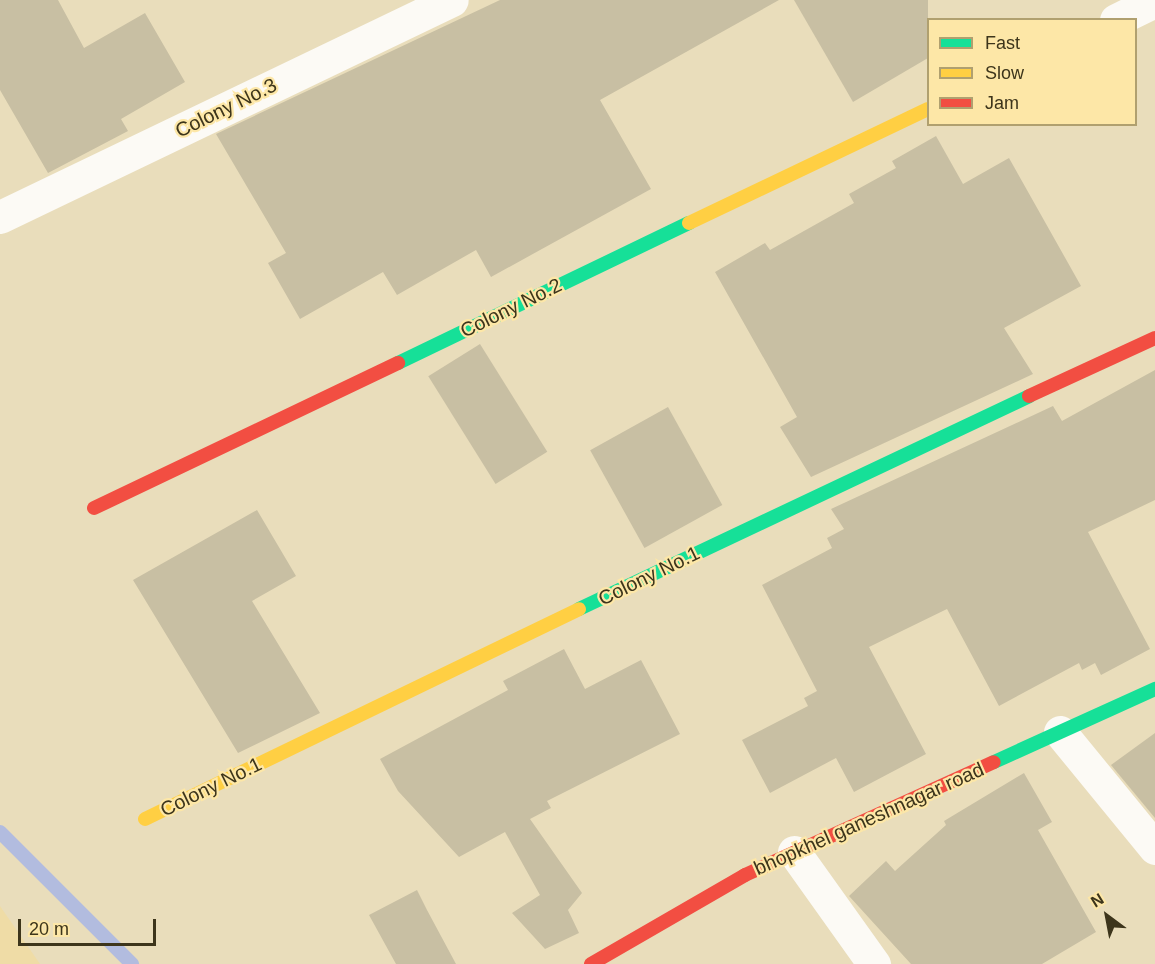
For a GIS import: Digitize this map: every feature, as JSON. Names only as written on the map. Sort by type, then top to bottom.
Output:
[{"type":"street","name":"Colony No.3","points":[[0,217],[452,0]]},
{"type":"street","points":[[1120,18],[1155,1]]},
{"type":"street","name":"Colony No.2","points":[[94,508],[927,109]]},
{"type":"street","name":"Colony No.1","points":[[145,819],[794,505],[1155,338]]},
{"type":"street","name":"bhopkhel ganeshnagar road","points":[[591,964],[745,875],[1155,689]]},
{"type":"street","points":[[1060,732],[1155,848]]},
{"type":"street","points":[[794,852],[874,964]]},
{"type":"shaded area","points":[[0,906],[40,964],[0,964]]},
{"type":"building","points":[[0,0],[58,0],[84,48],[145,13],[185,82],[121,119],[128,131],[48,173],[0,90]]},
{"type":"building","points":[[500,0],[779,0],[600,100],[651,189],[491,277],[476,250],[397,295],[383,272],[300,319],[268,263],[286,253],[216,134]]},
{"type":"building","points":[[794,0],[928,0],[927,59],[853,102]]},
{"type":"building","points":[[936,136],[963,184],[1009,158],[1081,286],[1004,328],[1033,374],[811,477],[780,427],[797,417],[715,272],[765,243],[770,250],[854,203],[849,194],[896,168],[892,161]]},
{"type":"building","points":[[480,344],[547,452],[496,484],[428,376]]},
{"type":"building","points":[[1155,370],[1155,500],[1088,532],[1150,649],[1101,675],[1095,663],[1082,670],[1079,663],[999,706],[947,609],[869,647],[926,754],[854,792],[836,758],[770,793],[742,740],[808,706],[804,698],[817,691],[762,585],[832,548],[827,538],[844,529],[831,509],[1053,406],[1062,421]]},
{"type":"building","points":[[668,407],[722,505],[644,548],[590,450]]},
{"type":"building","points":[[257,510],[296,576],[252,601],[320,713],[238,753],[133,580]]},
{"type":"building","points":[[564,649],[585,689],[641,660],[680,734],[547,801],[551,808],[530,819],[582,893],[568,910],[579,933],[545,949],[512,913],[540,895],[505,832],[459,857],[398,791],[380,759],[508,690],[503,681]]},
{"type":"building","points":[[1155,733],[1155,818],[1111,765]]},
{"type":"building","points":[[1024,773],[1052,822],[1038,830],[1096,932],[1042,964],[911,964],[849,896],[886,861],[895,871],[946,825],[944,821]]},
{"type":"building","points":[[417,890],[456,964],[396,964],[369,915]]},
{"type":"waterway","points":[[0,832],[132,964]]},
{"type":"traffic: fast","points":[[398,363],[689,223]]},
{"type":"traffic: fast","points":[[579,609],[1029,396]]},
{"type":"traffic: fast","points":[[994,762],[1155,689]]},
{"type":"traffic: slow","points":[[689,223],[927,109]]},
{"type":"traffic: slow","points":[[145,819],[579,609]]},
{"type":"traffic: jam","points":[[1029,396],[1155,338]]},
{"type":"traffic: jam","points":[[94,508],[398,363]]},
{"type":"traffic: jam","points":[[591,964],[745,875],[994,762]]}]
